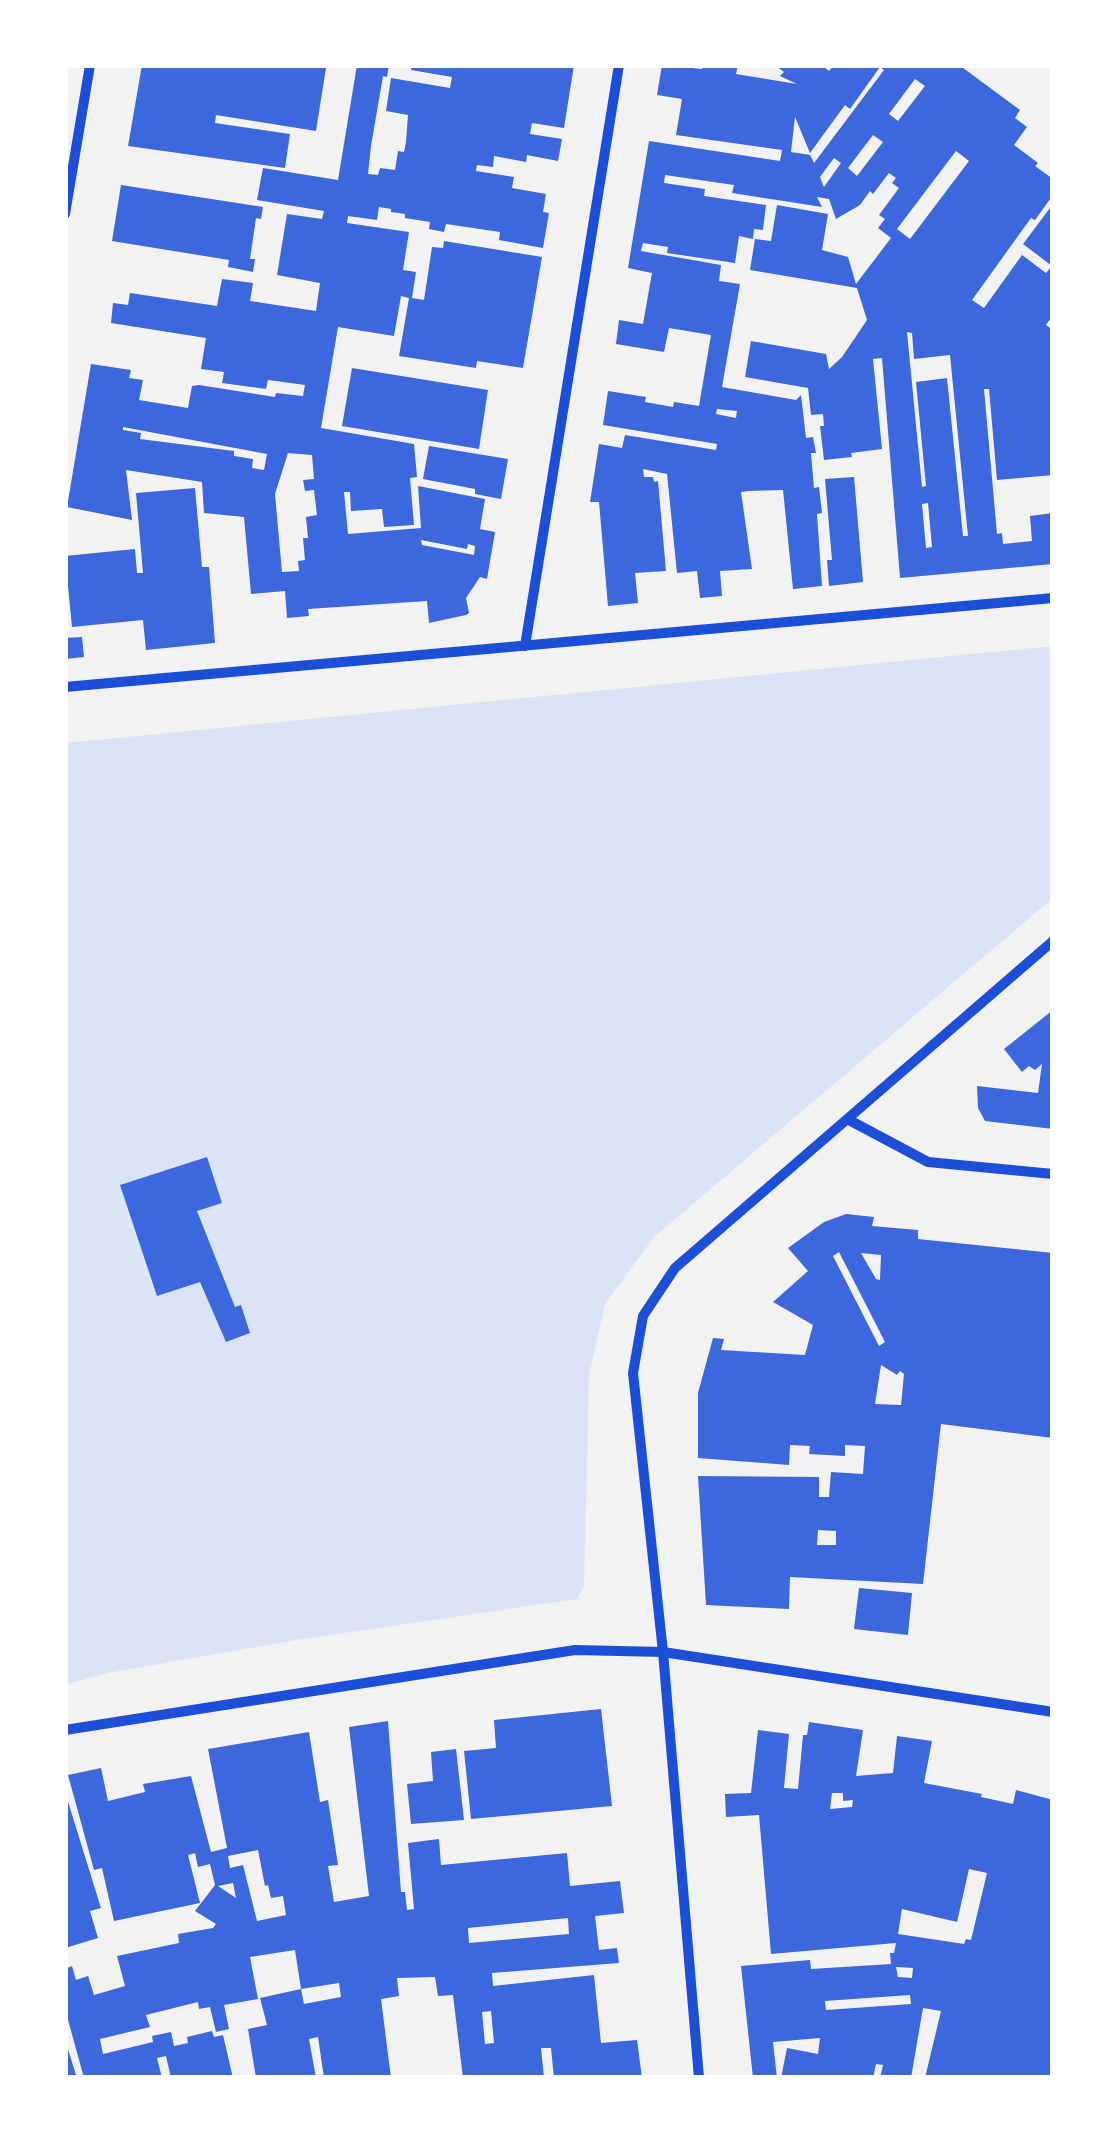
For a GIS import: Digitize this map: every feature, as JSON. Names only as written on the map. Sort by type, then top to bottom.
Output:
[{"type":"street","points":[[65,214],[69,172],[90,65]]},
{"type":"street","points":[[525,646],[619,65]]},
{"type":"street","points":[[65,687],[1053,598]]},
{"type":"street","points":[[699,2078],[663,1652],[633,1373],[643,1316],[676,1268],[1053,941]]},
{"type":"street","points":[[848,1120],[928,1162],[1053,1174]]},
{"type":"street","points":[[65,1730],[575,1650],[663,1652],[1053,1712]]},
{"type":"shaded area","points":[[1053,646],[1053,898],[654,1237],[605,1304],[589,1376],[584,1586],[577,1599],[296,1640],[108,1673],[65,1685],[65,743]]},
{"type":"building","points":[[142,65],[326,68],[316,131],[216,115],[215,123],[290,134],[285,168],[128,146]]},
{"type":"building","points":[[357,65],[389,65],[387,77],[383,76],[368,174],[378,175],[380,168],[395,170],[398,151],[404,152],[406,142],[408,115],[386,111],[391,78],[450,88],[452,77],[411,70],[412,65],[574,65],[564,128],[532,123],[530,134],[562,139],[558,161],[527,155],[526,162],[494,156],[493,167],[477,165],[476,171],[514,177],[512,188],[546,194],[543,212],[549,213],[543,248],[499,240],[500,232],[446,224],[444,232],[429,229],[430,222],[405,218],[405,214],[379,207],[377,220],[348,216],[347,223],[409,232],[403,270],[416,272],[412,298],[424,300],[432,247],[443,248],[444,241],[542,257],[523,368],[477,361],[476,368],[399,356],[409,298],[401,296],[394,336],[338,327],[321,428],[414,444],[417,477],[410,478],[414,525],[384,527],[382,509],[351,511],[350,492],[344,492],[348,534],[421,528],[418,486],[485,499],[480,529],[495,532],[487,579],[480,577],[466,598],[466,615],[429,623],[427,601],[308,609],[309,616],[287,618],[285,591],[251,594],[244,517],[204,513],[202,482],[126,470],[132,520],[67,507],[91,364],[131,370],[129,378],[143,380],[139,400],[188,408],[192,386],[199,385],[275,397],[276,393],[303,396],[305,385],[268,380],[266,389],[222,383],[224,372],[201,369],[206,338],[111,323],[113,303],[128,305],[130,293],[217,306],[222,279],[253,283],[250,301],[316,311],[320,283],[277,275],[287,214],[322,219],[324,211],[257,200],[263,168],[338,180]],"holes":[[[123,427],[267,454],[264,470],[252,468],[253,459],[234,456],[234,451],[140,439],[141,433]],[[288,453],[312,455],[314,479],[303,480],[305,491],[314,490],[317,515],[306,517],[308,538],[303,538],[305,560],[298,561],[299,571],[282,572],[275,494]],[[421,540],[467,549],[468,544],[475,546],[474,555],[422,545]]]},
{"type":"building","points":[[662,65],[702,69],[703,65],[738,65],[736,74],[797,84],[780,76],[784,72],[775,65],[821,65],[829,71],[834,65],[959,65],[1020,110],[1015,118],[1027,127],[1014,145],[1053,179],[1053,195],[1035,220],[1031,218],[972,300],[984,308],[1022,255],[1046,273],[1052,266],[1023,244],[1053,204],[1053,315],[1046,325],[1053,330],[1053,475],[997,480],[989,389],[984,389],[997,534],[1002,533],[1003,544],[1032,541],[1030,516],[1053,513],[1053,564],[900,578],[882,358],[873,359],[882,449],[851,453],[852,457],[824,460],[820,426],[824,426],[823,414],[811,415],[808,388],[745,377],[751,341],[826,354],[829,369],[867,320],[857,288],[750,270],[755,239],[771,241],[777,205],[828,214],[822,250],[848,257],[856,284],[891,238],[878,228],[885,219],[879,215],[899,188],[892,183],[896,178],[889,173],[873,194],[870,191],[860,205],[836,219],[829,199],[817,197],[822,207],[732,193],[734,185],[665,175],[664,183],[705,189],[704,196],[766,205],[763,230],[754,229],[753,239],[739,236],[735,263],[667,253],[668,247],[643,243],[641,251],[721,265],[719,281],[740,284],[722,387],[796,400],[801,395],[806,438],[813,437],[816,453],[811,453],[814,488],[819,487],[822,513],[817,514],[822,586],[793,589],[783,490],[748,491],[741,492],[752,569],[720,571],[722,596],[700,598],[697,571],[677,573],[667,474],[643,469],[644,477],[658,481],[666,571],[635,573],[638,603],[608,606],[599,502],[590,502],[599,444],[622,448],[625,435],[716,450],[717,444],[603,425],[608,391],[646,397],[645,402],[673,407],[674,402],[699,406],[711,335],[669,328],[664,352],[616,344],[619,320],[643,324],[652,273],[628,268],[649,141],[780,161],[782,150],[676,135],[682,99],[657,95]],"holes":[[[880,67],[884,70],[814,163],[810,155],[791,152],[795,117],[810,153],[845,105],[850,109]],[[915,79],[925,86],[898,121],[889,114]],[[873,135],[883,142],[857,176],[848,168]],[[956,151],[969,161],[910,239],[897,229]],[[834,158],[841,163],[824,187],[820,177]],[[907,332],[912,333],[914,359],[950,355],[968,536],[963,536],[947,378],[916,382],[926,486],[922,487]],[[717,409],[737,411],[736,418],[716,414]],[[928,503],[932,547],[926,548],[922,504]]]},
{"type":"building","points":[[121,185],[263,207],[261,219],[256,218],[250,259],[255,259],[253,272],[228,267],[229,260],[112,241]]},
{"type":"building","points":[[352,368],[488,390],[479,449],[342,426]]},
{"type":"building","points":[[429,446],[508,459],[501,499],[475,494],[475,489],[423,479]]},
{"type":"building","points":[[854,477],[863,582],[829,586],[827,560],[832,560],[825,479]]},
{"type":"building","points":[[195,488],[202,567],[209,567],[215,643],[146,650],[143,620],[72,627],[65,556],[135,549],[137,573],[143,573],[136,493]]},
{"type":"building","points":[[82,637],[84,657],[65,659],[65,638]]},
{"type":"building","points":[[1053,1010],[1053,1129],[985,1121],[978,1108],[977,1086],[1038,1093],[1042,1064],[1022,1072],[1004,1049]]},
{"type":"building","points":[[207,1157],[222,1203],[197,1211],[235,1307],[241,1305],[250,1333],[226,1342],[200,1282],[157,1296],[120,1185]]},
{"type":"building","points":[[846,1214],[874,1217],[872,1226],[918,1230],[918,1239],[1053,1253],[1053,1438],[941,1424],[923,1584],[790,1577],[789,1609],[706,1605],[698,1476],[819,1477],[819,1497],[829,1497],[831,1472],[863,1474],[865,1446],[845,1445],[845,1456],[809,1454],[810,1446],[790,1445],[789,1465],[698,1458],[698,1393],[713,1338],[724,1339],[721,1350],[805,1355],[813,1325],[773,1302],[808,1271],[788,1248],[824,1222]],"holes":[[[839,1252],[885,1342],[879,1346],[833,1256]],[[861,1253],[881,1255],[880,1280]],[[881,1365],[897,1375],[900,1371],[904,1374],[901,1405],[875,1404]],[[818,1530],[836,1531],[836,1545],[817,1545]]]},
{"type":"building","points":[[859,1588],[912,1593],[908,1635],[854,1629]]},
{"type":"building","points":[[601,1709],[612,1806],[471,1819],[464,1751],[496,1748],[494,1720]]},
{"type":"building","points":[[388,1721],[401,1892],[405,1892],[407,1910],[414,1909],[408,1843],[439,1839],[441,1865],[567,1853],[570,1886],[620,1881],[624,1913],[595,1916],[599,1950],[617,1948],[619,1963],[492,1973],[493,1986],[594,1975],[601,2043],[637,2040],[642,2078],[554,2078],[551,2048],[541,2048],[544,2078],[463,2078],[453,1995],[438,1996],[435,1977],[397,1978],[399,1996],[381,1999],[391,2078],[324,2078],[318,2037],[309,2039],[316,2078],[256,2078],[248,2029],[267,2025],[260,1998],[301,1989],[295,1950],[250,1957],[258,1999],[224,2005],[229,2029],[216,2032],[210,2007],[199,2009],[198,2002],[146,2015],[150,2027],[100,2039],[103,2054],[153,2042],[152,2036],[171,2032],[174,2046],[188,2043],[187,2037],[212,2031],[214,2037],[223,2035],[233,2078],[171,2078],[166,2056],[157,2058],[162,2078],[84,2078],[65,2009],[65,1969],[72,1966],[76,1980],[88,1976],[94,1995],[125,1986],[117,1956],[179,1943],[178,1934],[213,1928],[216,1924],[195,1911],[215,1885],[210,1864],[198,1867],[195,1853],[188,1855],[200,1903],[114,1921],[102,1868],[94,1870],[68,1775],[101,1768],[108,1801],[145,1792],[143,1784],[191,1776],[211,1852],[227,1848],[208,1749],[309,1732],[320,1802],[328,1800],[338,1865],[328,1866],[334,1902],[369,1896],[349,1727]],"holes":[[[258,1850],[265,1886],[268,1885],[271,1898],[283,1896],[286,1915],[257,1921],[243,1865],[230,1868],[228,1856]],[[233,1883],[236,1898],[218,1886]],[[568,1918],[569,1934],[469,1943],[468,1928]],[[339,1983],[341,1997],[304,2004],[301,1989]],[[491,2011],[494,2043],[485,2044],[482,2012]]]},
{"type":"building","points":[[809,1722],[863,1730],[856,1776],[893,1773],[897,1736],[932,1741],[924,1783],[1013,1804],[1016,1790],[1053,1800],[1053,2078],[925,2078],[941,2011],[923,2008],[911,2078],[880,2078],[883,2065],[876,2064],[873,2078],[781,2078],[787,2048],[818,2054],[820,2038],[773,2042],[777,2078],[753,2078],[741,1966],[810,1960],[811,1969],[891,1964],[890,1953],[894,1953],[896,1943],[771,1954],[759,1815],[726,1817],[725,1794],[751,1793],[758,1730],[789,1734],[784,1788],[798,1789],[803,1735],[807,1735]],"holes":[[[832,1793],[843,1793],[843,1801],[853,1800],[852,1807],[830,1809]],[[969,1869],[987,1873],[971,1940],[966,1939],[964,1944],[898,1934],[902,1909],[957,1922]],[[896,1967],[913,1968],[912,1978],[898,1977]],[[910,1995],[911,2004],[826,2010],[825,2001]]]},
{"type":"building","points":[[456,1749],[464,1820],[411,1824],[407,1784],[433,1781],[431,1752]]},
{"type":"building","points":[[65,1792],[101,1908],[90,1911],[98,1938],[65,1948]]},
{"type":"building","points":[[66,2043],[77,2078],[65,2078]]}]
